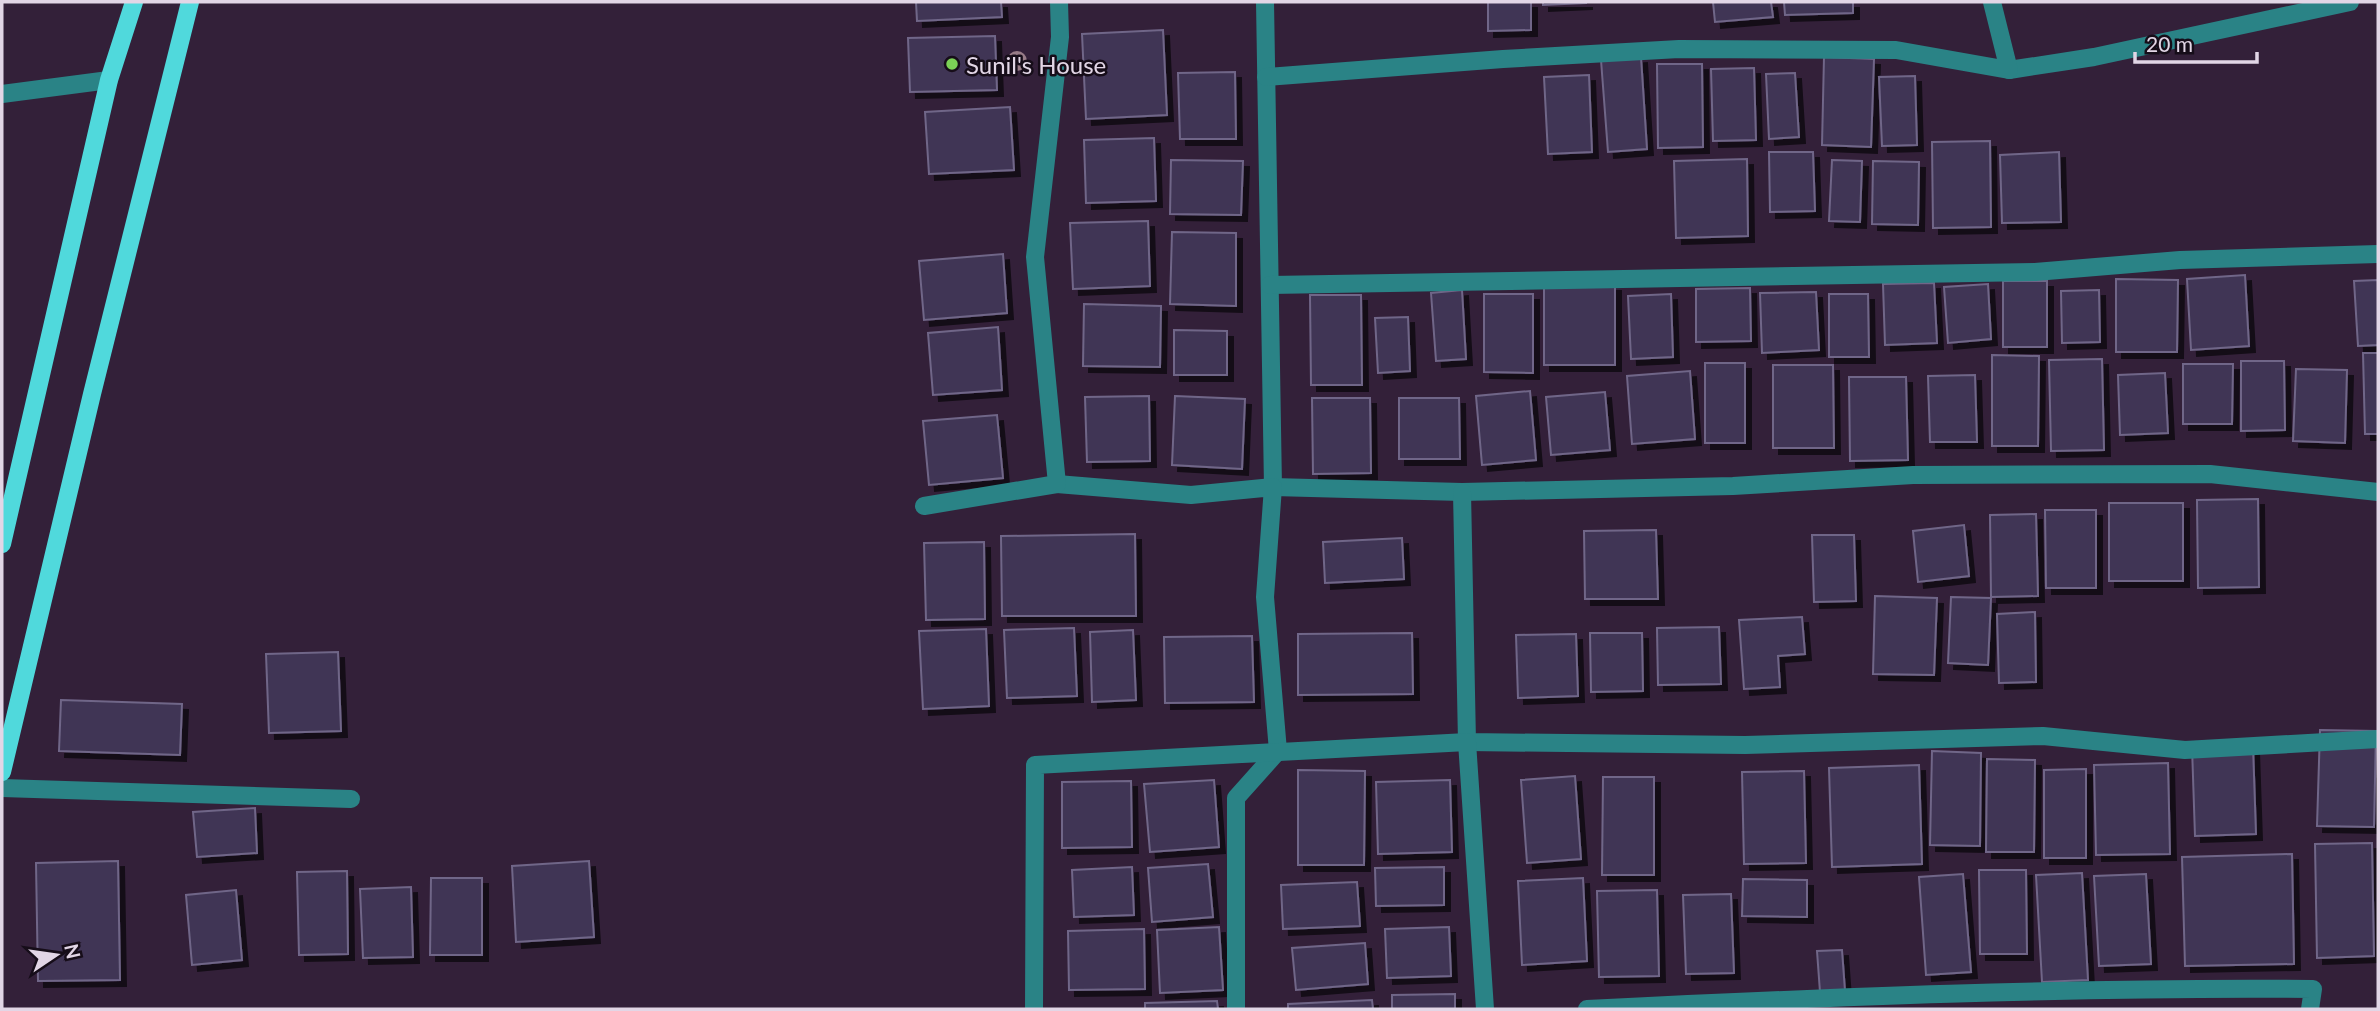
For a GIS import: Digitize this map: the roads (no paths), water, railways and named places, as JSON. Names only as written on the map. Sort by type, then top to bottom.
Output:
[{"type":"main road","points":[[2,544],[109,80],[134,2]]},
{"type":"main road","points":[[2,772],[95,381],[190,2]]},
{"type":"street","points":[[1057,484],[1035,257],[1060,37],[1059,2]]},
{"type":"street","points":[[1236,1009],[1236,798],[1279,751],[1265,597],[1273,487],[1265,2]]},
{"type":"street","points":[[1992,2],[2009,70]]},
{"type":"street","points":[[1266,77],[1679,48],[1896,50],[2009,70],[2081,59],[2350,2]]},
{"type":"street","points":[[2,94],[109,80]]},
{"type":"street","points":[[1270,285],[2035,272],[2180,260],[2378,254]]},
{"type":"street","points":[[925,506],[1057,484],[1191,495],[1273,487],[1462,492],[1733,486],[1913,475],[2210,474],[2378,492]]},
{"type":"street","points":[[1462,492],[1467,742],[1485,1009]]},
{"type":"street","points":[[1034,1009],[1035,765],[1467,742],[1745,745],[2043,736],[2185,750],[2378,739]]},
{"type":"street","points":[[2,788],[352,799]]},
{"type":"street","points":[[1587,1009],[1862,995],[2150,988],[2312,989],[2310,1009]]},
{"type":"place","name":"Sunil's House","points":[[952,64]]}]
